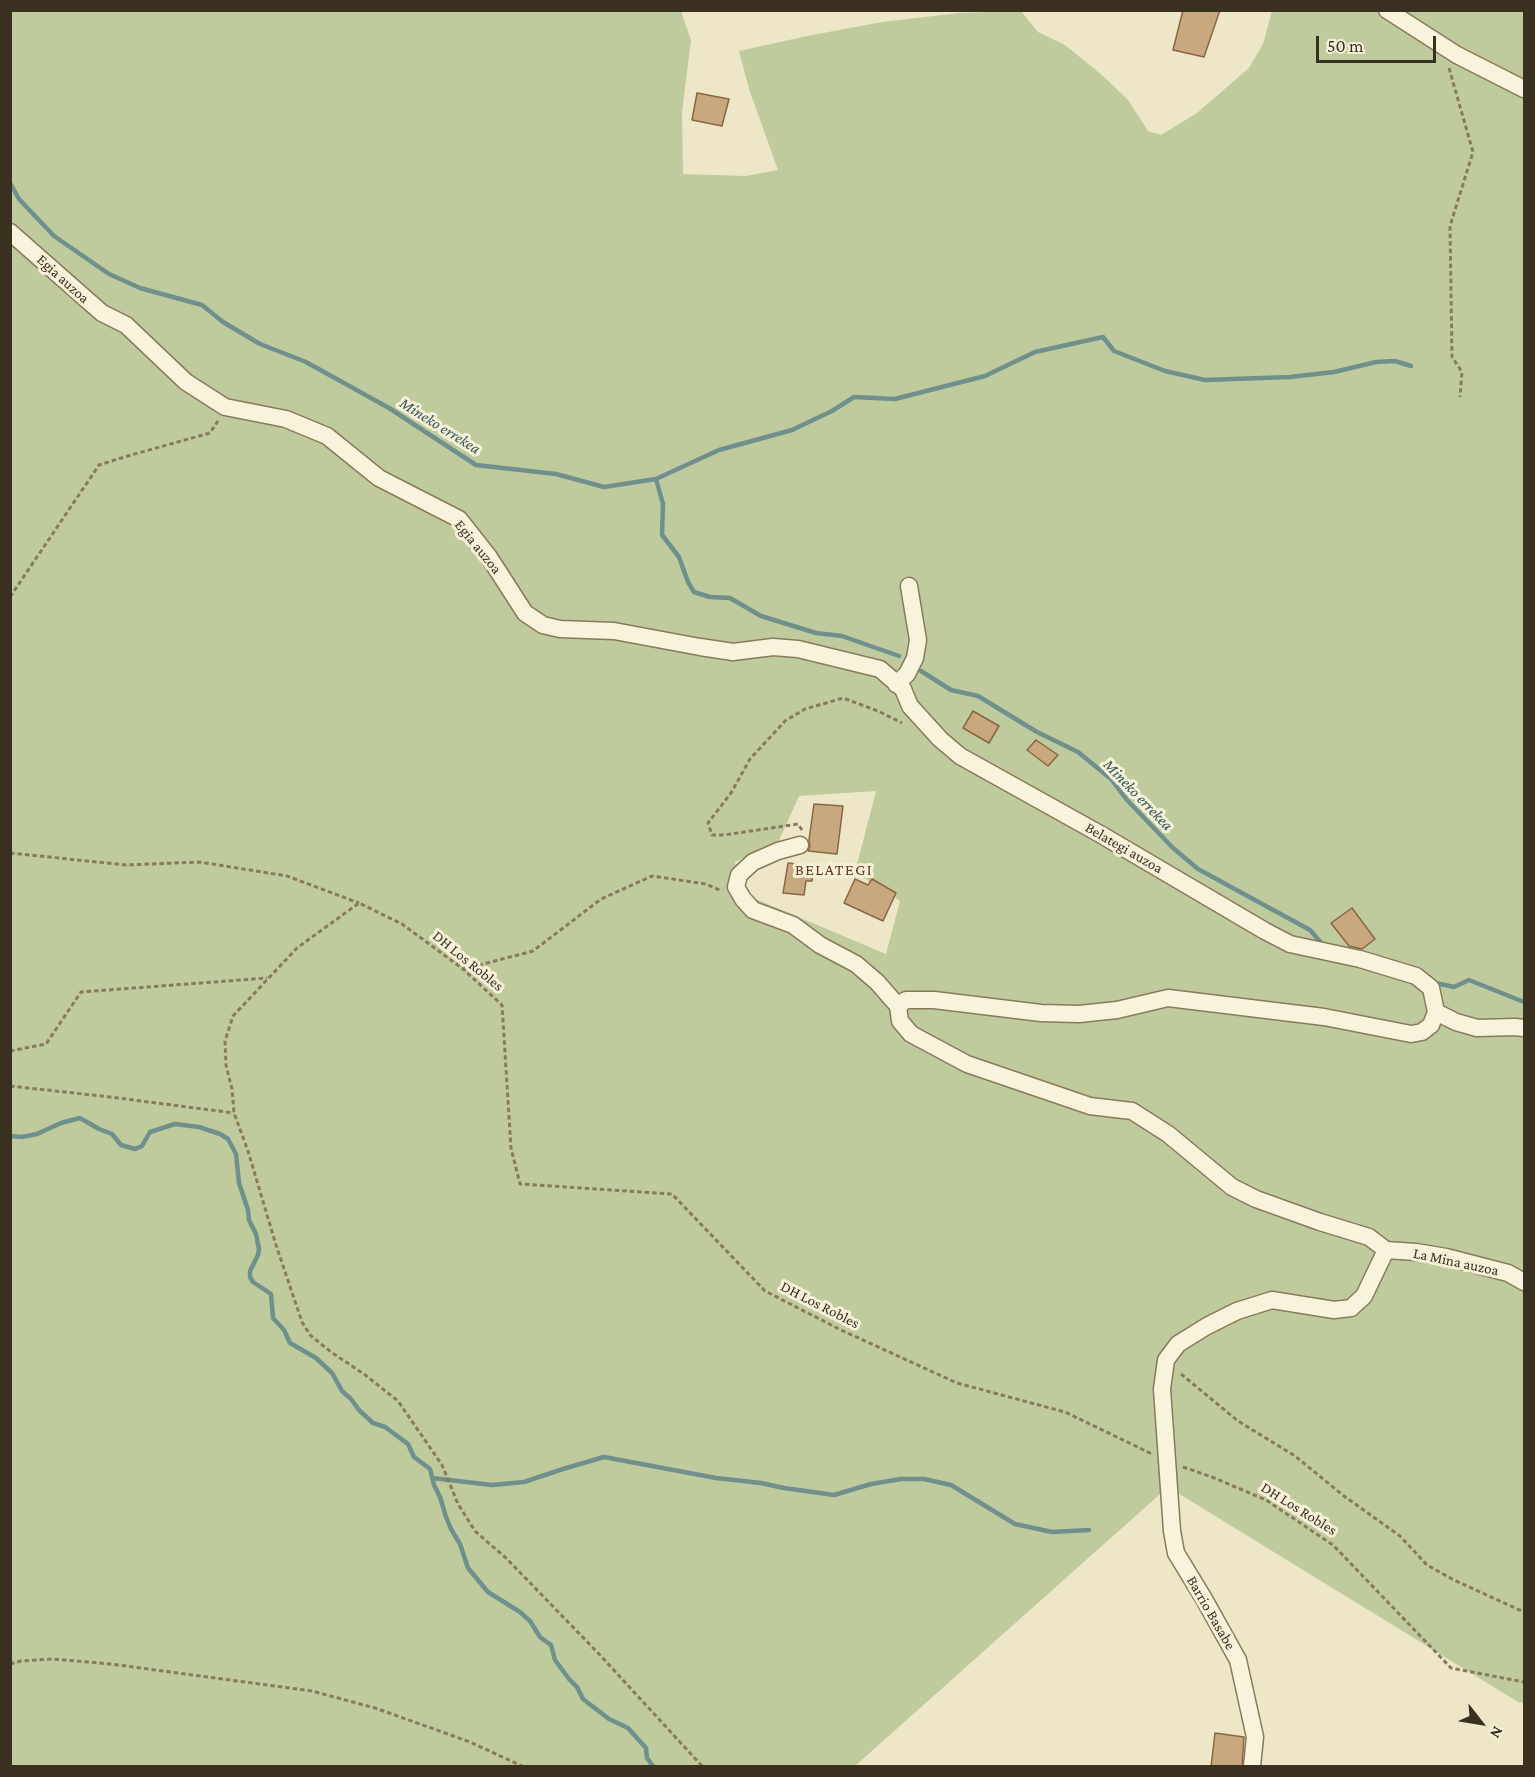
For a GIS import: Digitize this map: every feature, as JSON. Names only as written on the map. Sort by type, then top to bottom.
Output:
[{"type":"lane","points":[[1387,10],[1457,55],[1524,89]]},
{"type":"lane","name":"Egia auzoa","points":[[10,232],[102,313],[126,325],[186,382],[225,407],[286,419],[327,435],[379,478],[459,519],[489,557],[525,614],[543,625],[560,629],[614,631],[733,652],[773,647],[798,649],[880,669],[903,689],[910,706],[940,739]]},
{"type":"lane","points":[[897,684],[907,674],[915,658],[918,640],[909,586]]},
{"type":"lane","name":"Belategi auzoa","points":[[940,739],[960,756],[1290,944],[1360,959],[1416,976],[1431,988],[1436,1012]]},
{"type":"lane","points":[[800,845],[778,851],[753,862],[746,868],[739,875],[736,887],[743,900],[753,910],[793,925],[820,945],[856,964],[877,982],[898,1006],[900,1021],[911,1034],[967,1064],[1090,1106],[1132,1111],[1168,1134],[1232,1186],[1256,1199],[1369,1237],[1386,1250],[1364,1296],[1351,1308],[1334,1310],[1272,1300],[1237,1311],[1207,1326],[1178,1344],[1166,1360]]},
{"type":"lane","points":[[898,1006],[906,1000],[934,1000],[1078,1014],[1117,1010],[1168,998],[1324,1017],[1411,1034],[1422,1032],[1431,1025],[1436,1012],[1456,1022],[1477,1028],[1524,1028]]},
{"type":"lane","name":"La Mina auzoa","points":[[1386,1250],[1446,1257],[1508,1273],[1524,1282]]},
{"type":"lane","name":"Barrio Basabe","points":[[1166,1360],[1162,1389],[1172,1531],[1176,1553],[1238,1660],[1255,1737],[1252,1767]]},
{"type":"path","points":[[1443,46],[1473,152],[1450,226],[1452,357],[1462,372],[1460,396]]},
{"type":"path","points":[[10,597],[99,465],[210,433],[225,407]]},
{"type":"path","points":[[800,845],[804,834],[798,824],[712,835],[708,823],[731,793],[750,759],[785,721],[805,709],[843,698],[878,711],[906,725]]},
{"type":"path","name":"DH Los Robles","points":[[10,853],[126,865],[200,862],[286,876],[359,903],[402,924],[463,969],[502,1005],[511,1148],[520,1184],[672,1194],[765,1291],[841,1330],[957,1383],[1065,1412],[1167,1461],[1212,1476],[1266,1500],[1333,1545],[1451,1668],[1524,1682]]},
{"type":"path","points":[[463,969],[533,951],[601,899],[652,876],[706,884],[743,900]]},
{"type":"path","points":[[359,903],[297,948],[233,1016],[225,1041],[226,1065],[232,1089],[234,1113],[302,1322],[310,1335],[398,1401],[442,1465],[458,1504],[475,1531],[507,1559],[599,1654],[702,1767]]},
{"type":"path","points":[[10,1051],[46,1044],[81,992],[269,978]]},
{"type":"path","points":[[10,1086],[234,1113]]},
{"type":"path","points":[[1166,1360],[1198,1390],[1238,1421],[1295,1456],[1344,1496],[1400,1536],[1427,1565],[1524,1612]]},
{"type":"path","points":[[10,1664],[53,1659],[312,1691],[375,1708],[470,1742],[522,1767]]},
{"type":"green space","points":[[11,11],[681,11],[691,40],[682,112],[683,174],[746,176],[778,170],[749,89],[739,51],[807,36],[882,22],[959,13],[1021,11],[1038,32],[1065,45],[1103,76],[1128,100],[1148,131],[1161,135],[1197,113],[1249,68],[1263,44],[1272,11],[1524,11],[1524,1703],[1518,1702],[1168,1487],[855,1766],[11,1766]],"holes":[[[876,791],[855,872],[900,901],[886,954],[739,892],[735,862],[778,843],[799,796]]]},
{"type":"building","points":[[1183,10],[1220,10],[1204,57],[1173,50]]},
{"type":"building","points":[[697,93],[729,99],[722,126],[692,120]]},
{"type":"building","points":[[973,711],[999,726],[989,743],[963,728]]},
{"type":"building","points":[[1036,740],[1058,755],[1048,766],[1027,750]]},
{"type":"building","points":[[814,804],[843,806],[837,854],[808,851]]},
{"type":"building","points":[[788,863],[813,866],[812,881],[806,881],[804,895],[783,893]]},
{"type":"building","points":[[855,879],[868,885],[872,879],[896,893],[883,921],[844,903]]},
{"type":"building","points":[[1352,908],[1375,939],[1362,949],[1349,946],[1331,923]]},
{"type":"building","points":[[1215,1733],[1244,1737],[1242,1767],[1211,1767]]},
{"type":"waterway","points":[[10,183],[19,199],[54,236],[109,274],[140,288],[202,305],[223,322],[260,344],[306,362],[389,408],[476,465],[556,474],[604,487],[656,479],[719,450],[792,430],[832,411],[854,397],[895,399],[985,376],[1035,352],[1103,337],[1114,351],[1165,371],[1205,380],[1290,377],[1334,372],[1376,362],[1395,361],[1411,366]]},
{"type":"waterway","name":"Mineko errekea","points":[[656,479],[663,504],[662,535],[679,557],[694,592],[710,597],[730,598],[761,616],[816,633],[842,636],[899,656]]},
{"type":"waterway","name":"Mineko errekea","points":[[921,671],[951,690],[978,696],[1037,732],[1078,752],[1111,779],[1127,800],[1173,848],[1198,869],[1310,930],[1324,946]]},
{"type":"waterway","name":"Mineko errekea","points":[[1431,982],[1454,987],[1469,980],[1524,1002]]},
{"type":"waterway","points":[[10,1136],[22,1137],[37,1134],[61,1123],[80,1118],[112,1134],[121,1145],[135,1149],[142,1146],[150,1132],[175,1124],[199,1127],[228,1139],[236,1154],[239,1183],[259,1249],[250,1271],[250,1277],[253,1282],[271,1294],[273,1318],[284,1330],[290,1343],[316,1358],[332,1373],[342,1391],[359,1410],[373,1423],[385,1427],[408,1444],[414,1457],[430,1469],[446,1517],[460,1544],[468,1568],[488,1592],[530,1621],[540,1637],[551,1645],[555,1660],[577,1687],[583,1699],[609,1719],[628,1728],[646,1748],[647,1758],[653,1766]]},
{"type":"waterway","points":[[432,1478],[492,1485],[524,1482],[604,1457],[716,1478],[834,1495],[871,1484],[901,1479],[924,1479],[951,1485],[1015,1524],[1052,1532],[1089,1530]]},
{"type":"district","name":"BELATEGI","points":[[834,870]]}]
